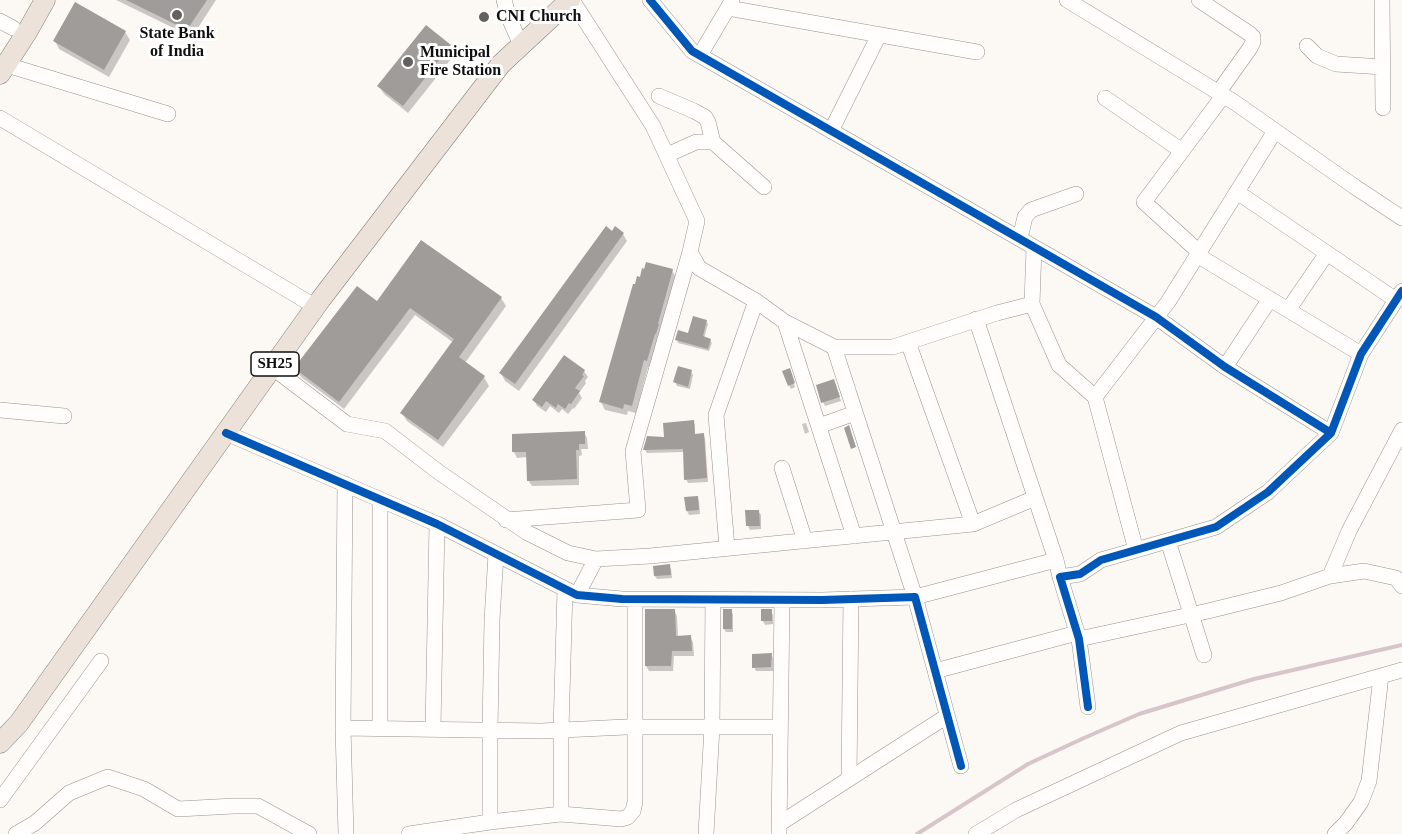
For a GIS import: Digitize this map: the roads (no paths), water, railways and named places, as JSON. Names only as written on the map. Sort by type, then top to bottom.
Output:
[{"type":"main road","points":[[1,63],[7,25],[30,0]]},
{"type":"main road","points":[[1,63],[45,0]]},
{"type":"main road","name":"SH25","points":[[0,743],[19,723],[316,307],[501,64],[571,0]]},
{"type":"street","points":[[504,0],[521,45]]},
{"type":"street","points":[[506,520],[639,510],[633,451],[697,221],[653,126],[571,0]]},
{"type":"street","points":[[650,0],[692,51],[1156,317],[1225,368],[1330,434]]},
{"type":"street","points":[[1067,0],[1221,94],[1402,218]]},
{"type":"street","points":[[1199,0],[1253,37],[1253,42],[1221,94],[1144,202],[1198,253],[1361,354]]},
{"type":"street","points":[[1382,0],[1383,108]]},
{"type":"street","points":[[700,55],[730,4],[879,35],[977,52]]},
{"type":"street","points":[[831,130],[879,35]]},
{"type":"street","points":[[1307,46],[1317,56],[1336,64],[1383,68]]},
{"type":"street","points":[[1,63],[168,114]]},
{"type":"street","points":[[660,96],[705,117],[713,142],[764,187]]},
{"type":"street","points":[[1105,98],[1182,151]]},
{"type":"street","points":[[0,118],[316,307]]},
{"type":"street","points":[[1095,398],[1168,302],[1275,131]]},
{"type":"street","points":[[667,155],[696,142],[713,142]]},
{"type":"street","points":[[1060,577],[1080,574],[1101,560],[1216,527],[1268,492],[1330,434],[1361,354],[1399,296],[1327,253],[1237,192]]},
{"type":"street","points":[[1020,238],[1025,217],[1031,210],[1076,194]]},
{"type":"street","points":[[1034,247],[1032,304],[1059,365],[1095,398],[1137,550]]},
{"type":"street","points":[[690,252],[699,268],[756,301],[785,322],[834,347],[893,347],[1032,304]]},
{"type":"street","points":[[1288,310],[1327,253]]},
{"type":"street","points":[[1225,368],[1270,299]]},
{"type":"street","points":[[727,548],[716,415],[756,301]]},
{"type":"street","points":[[976,320],[1056,560],[1078,636],[1088,706]]},
{"type":"street","points":[[785,322],[854,536]]},
{"type":"street","points":[[908,342],[973,524]]},
{"type":"street","points":[[834,347],[915,597],[961,766]]},
{"type":"street","points":[[273,368],[347,424],[385,431],[440,473],[526,532],[568,553],[596,559],[973,524],[1035,498]]},
{"type":"street","points":[[0,410],[64,416]]},
{"type":"street","points":[[819,426],[855,413]]},
{"type":"street","points":[[1330,576],[1348,531],[1402,430]]},
{"type":"street","points":[[226,433],[437,524],[571,592],[622,599],[782,600],[915,597],[1056,560]]},
{"type":"street","points":[[782,468],[805,541]]},
{"type":"street","points":[[345,484],[343,728],[346,834]]},
{"type":"street","points":[[380,500],[380,728]]},
{"type":"street","points":[[433,728],[437,524]]},
{"type":"street","points":[[1168,541],[1204,655]]},
{"type":"street","points":[[490,822],[492,620],[496,554]]},
{"type":"street","points":[[561,814],[561,730],[571,592],[596,559]]},
{"type":"street","points":[[935,671],[1078,636],[1192,615],[1281,593],[1330,576],[1364,572],[1396,578],[1402,586]]},
{"type":"street","points":[[409,834],[561,814],[621,819],[628,817],[633,811],[635,802],[635,599]]},
{"type":"street","points":[[849,779],[851,599]]},
{"type":"street","points":[[706,834],[712,727],[713,600]]},
{"type":"street","points":[[779,829],[782,600]]},
{"type":"street","points":[[0,800],[101,661]]},
{"type":"street","points":[[976,834],[1016,810],[1181,733],[1395,671],[1369,782],[1361,802],[1335,834]]},
{"type":"street","points":[[779,829],[849,779],[947,716]]},
{"type":"street","points":[[343,728],[541,731],[636,727],[780,727]]},
{"type":"street","points":[[16,834],[35,823],[69,793],[108,777],[144,789],[178,809],[258,806],[309,834]]},
{"type":"railway","points":[[917,834],[1028,764],[1139,714],[1254,679],[1402,645]]},
{"type":"place","name":"State Bank of India","points":[[177,15]]},
{"type":"place","name":"CNI Church","points":[[484,17]]},
{"type":"place","name":"Municipal Fire Station","points":[[408,62]]}]
